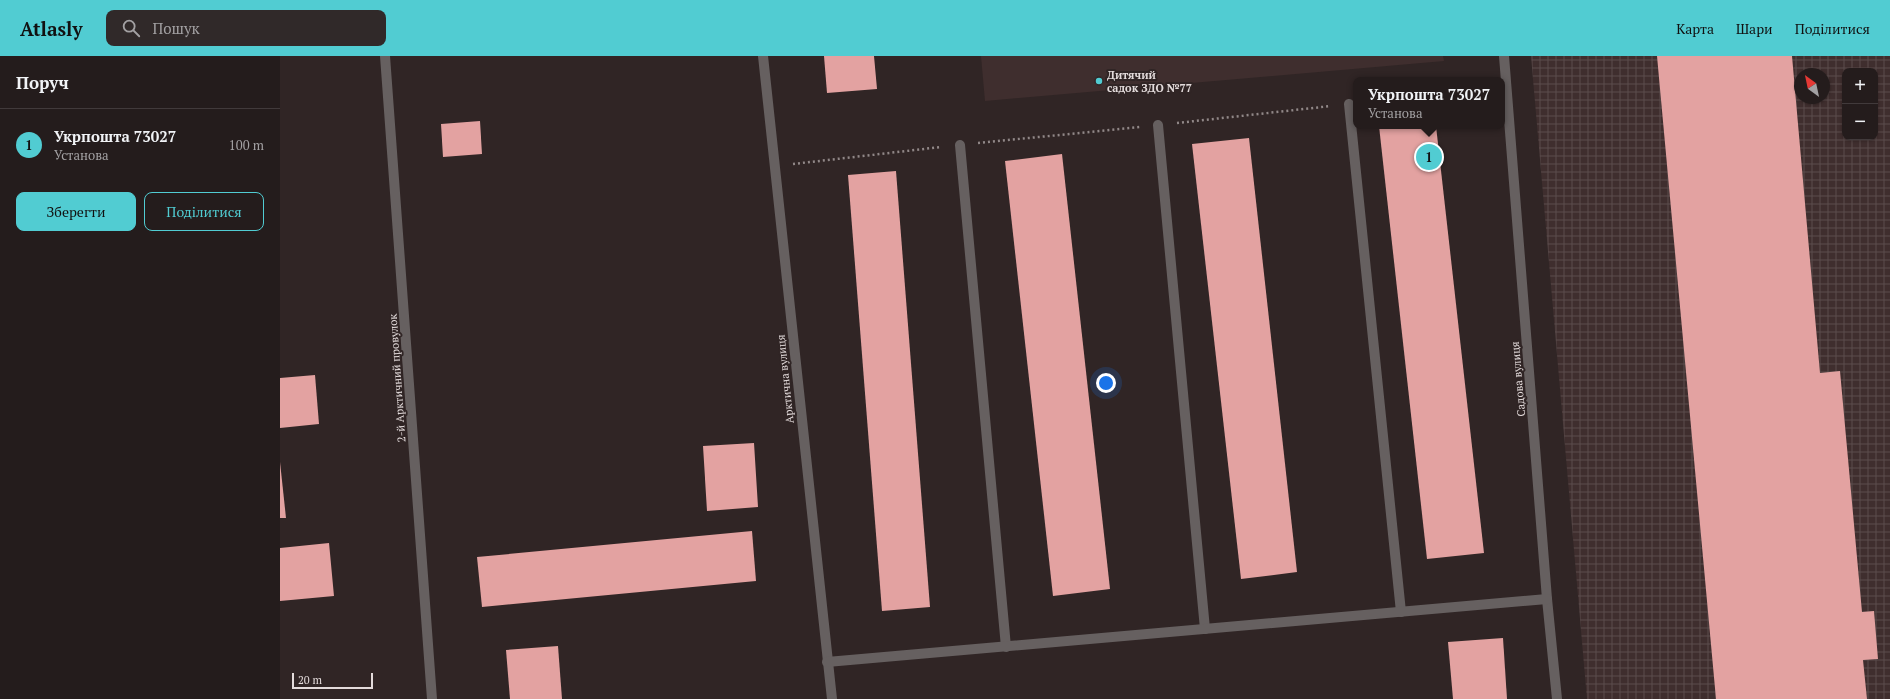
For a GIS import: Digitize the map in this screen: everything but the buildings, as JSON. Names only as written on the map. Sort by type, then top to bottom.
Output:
[{"type":"street","name":"2-й Арктичний провулок","points":[[385,56],[432,699]]},
{"type":"street","name":"Арктична вулиця","points":[[763,56],[832,699]]},
{"type":"street","name":"Садова вулиця","points":[[1504,56],[1547,599],[1557,699]]},
{"type":"street","points":[[1349,104],[1401,612]]},
{"type":"street","points":[[1158,125],[1205,629]]},
{"type":"street","points":[[960,145],[1006,647]]},
{"type":"street","points":[[828,662],[1547,599]]},
{"type":"path","points":[[774,166],[1349,104]]},
{"type":"shaded area","name":"Дитячий садок ЗДО №77","points":[[981,56],[1443,56],[1444,61],[985,101]]},
{"type":"shaded area","points":[[1531,56],[1890,56],[1890,699],[1587,699]]},
{"type":"place","name":"Дитячий садок ЗДО №77","points":[[1099,81]]},
{"type":"place","name":"Укрпошта 73027","points":[[1429,157]]}]
